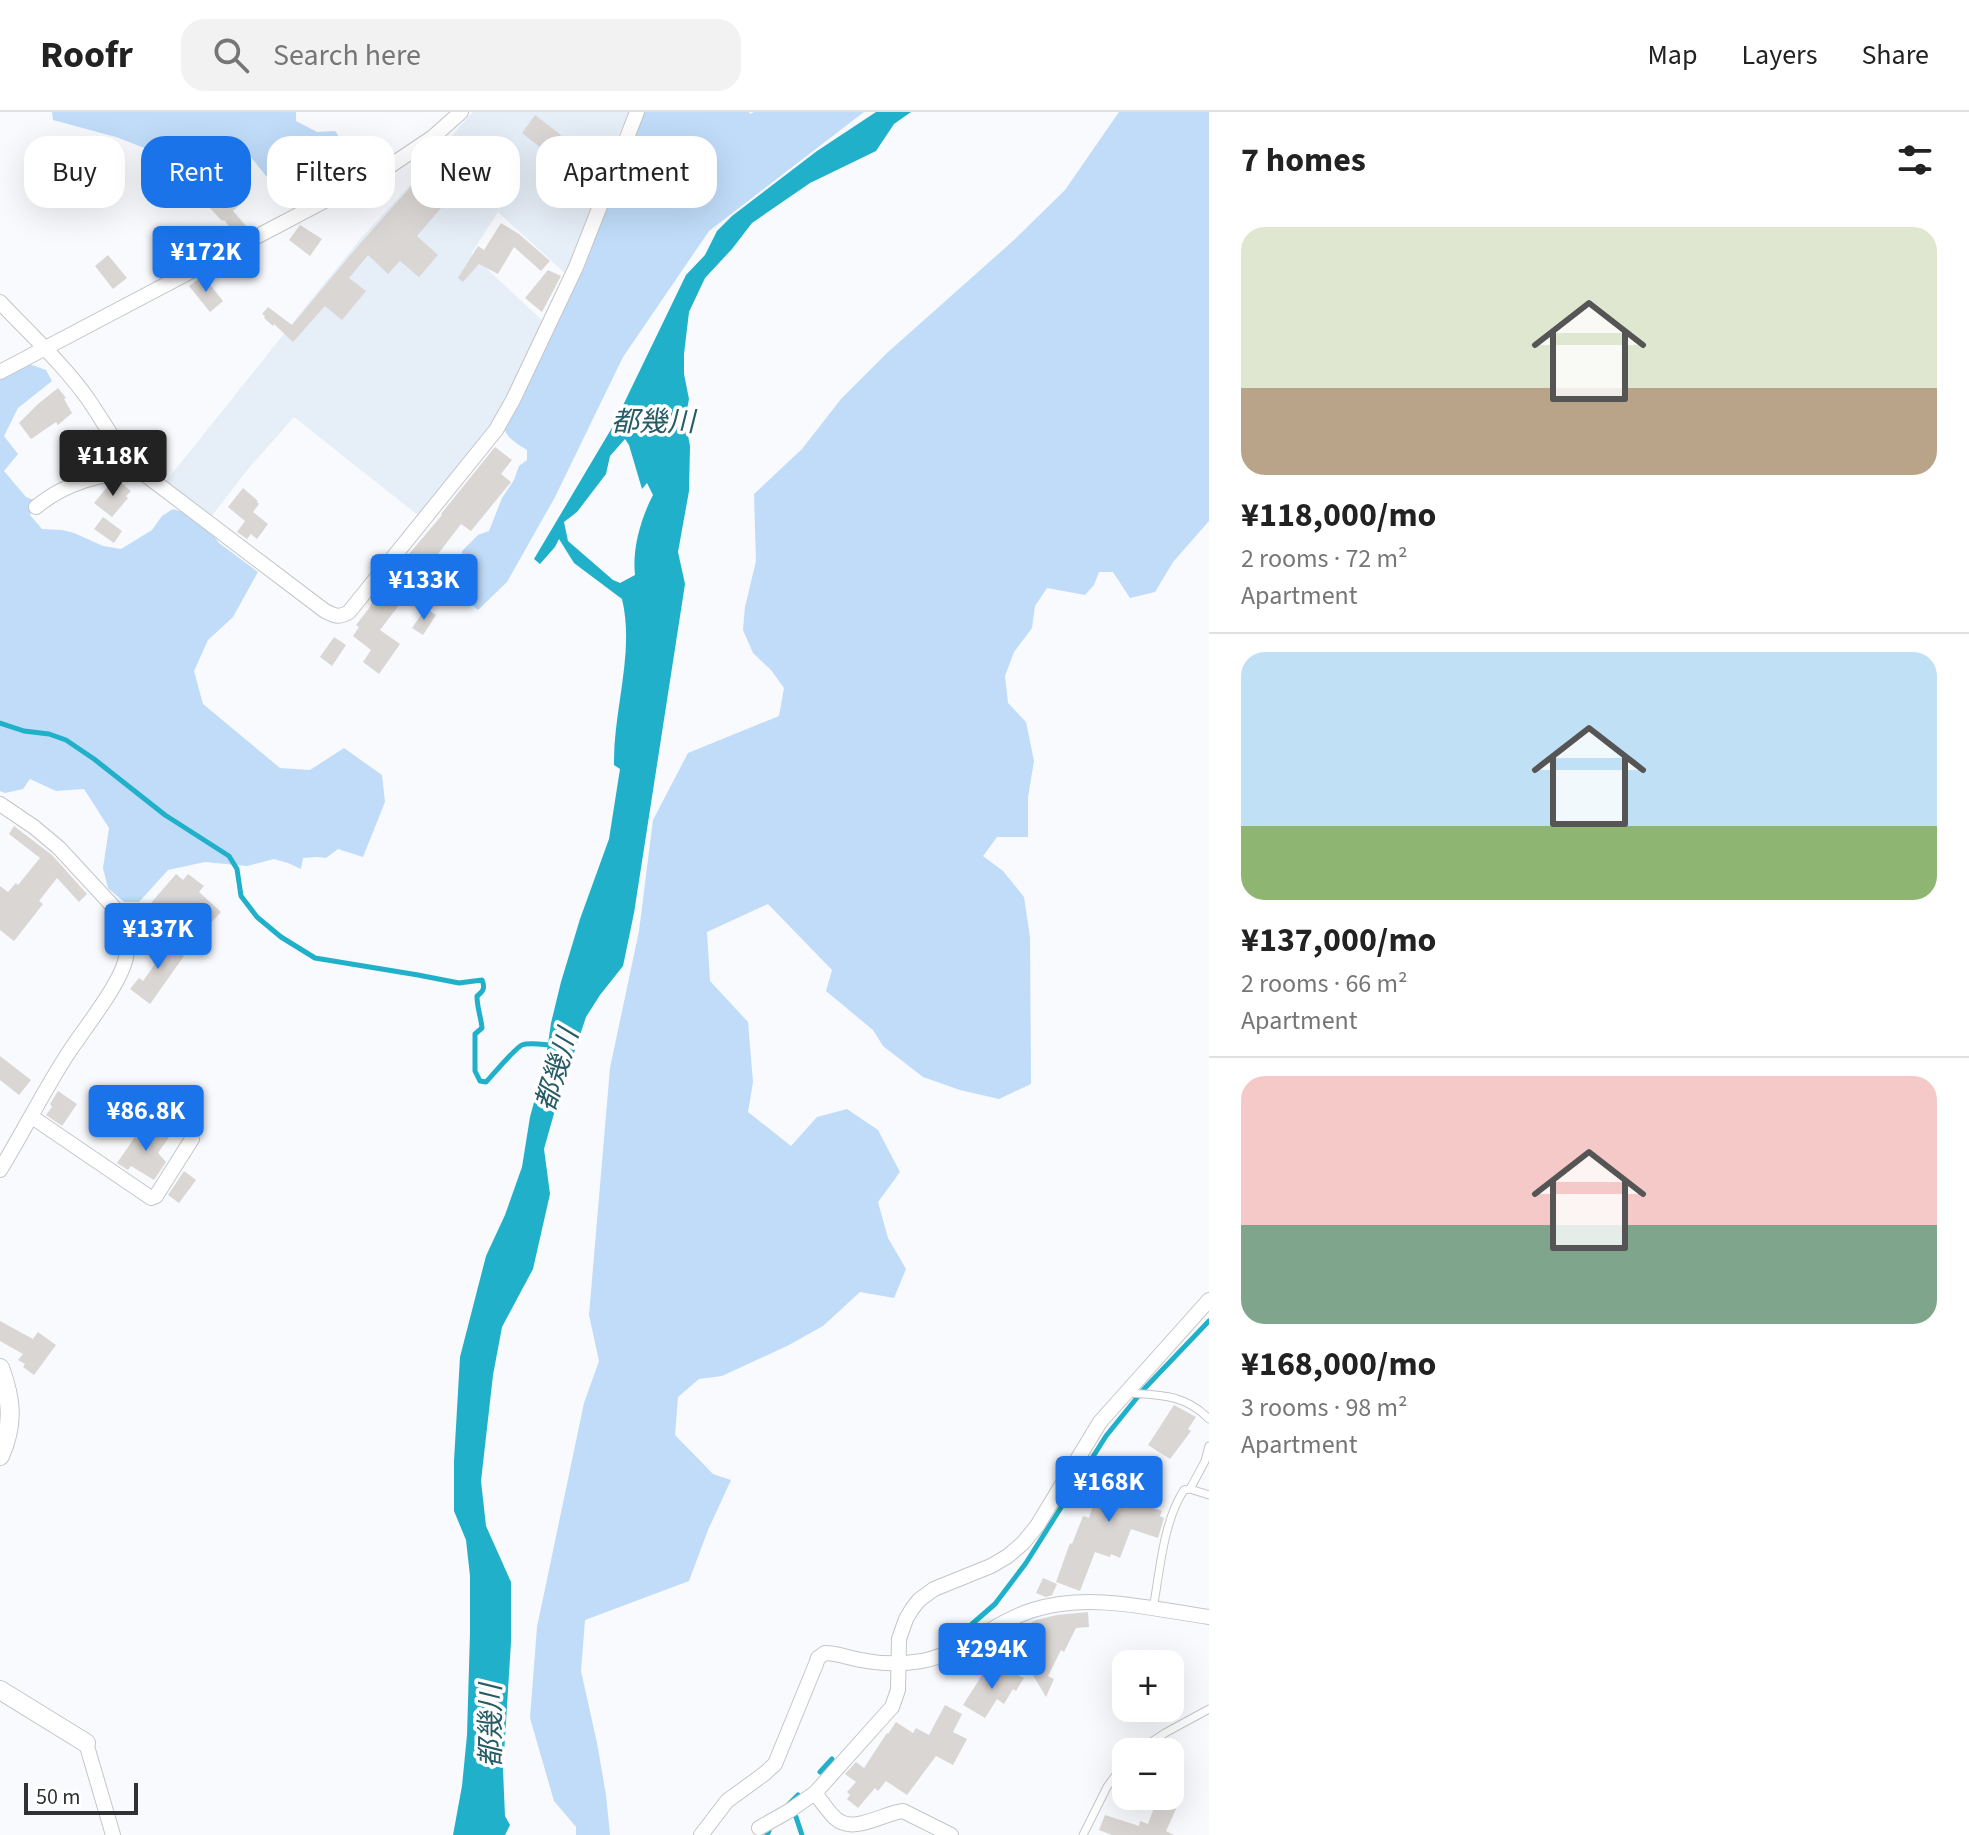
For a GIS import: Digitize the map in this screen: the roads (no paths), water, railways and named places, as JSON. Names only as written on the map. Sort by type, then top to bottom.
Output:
[{"type":"street","points":[[0,372],[387,168],[433,137],[461,112]]},
{"type":"street","points":[[0,302],[87,398],[107,431],[139,470],[325,611],[342,616],[349,612],[496,430],[576,267],[637,112]]},
{"type":"street","points":[[36,507],[64,488],[84,480],[107,473],[139,470]]},
{"type":"street","points":[[0,804],[59,848],[121,915],[126,925],[126,958],[119,977],[67,1055],[0,1170]]},
{"type":"street","points":[[32,1117],[151,1198],[156,1196],[192,1139]]},
{"type":"street","points":[[759,1828],[815,1793],[892,1707],[898,1690],[902,1629],[919,1600],[934,1589],[991,1566],[1023,1543],[1037,1526],[1094,1429],[1209,1300]]},
{"type":"street","points":[[0,1368],[7,1386],[11,1414],[8,1439],[0,1456]]},
{"type":"street","points":[[701,1835],[727,1801],[775,1764],[822,1655],[830,1653],[865,1661],[920,1661],[940,1656],[1033,1610],[1064,1603],[1113,1602],[1209,1617]]},
{"type":"street","points":[[0,1690],[86,1743],[113,1835]]},
{"type":"street","points":[[815,1793],[843,1824],[860,1824],[903,1811],[951,1835]]},
{"type":"lane","points":[[1126,1393],[1174,1396],[1209,1419]]},
{"type":"lane","points":[[1190,1489],[1205,1461],[1209,1446]]},
{"type":"lane","points":[[1153,1609],[1177,1500],[1184,1490],[1190,1489],[1209,1495]]},
{"type":"lane","points":[[1157,1738],[1209,1709]]},
{"type":"lane","points":[[1083,1835],[1112,1780]]},
{"type":"water","name":"都幾川","points":[[876,112],[911,112],[894,124],[876,151],[810,183],[752,223],[705,278],[689,312],[684,374],[689,399],[685,420],[690,446],[689,491],[678,552],[685,584],[634,913],[623,966],[586,1017],[555,1110],[544,1149],[550,1194],[533,1269],[502,1327],[493,1375],[481,1481],[486,1526],[511,1582],[511,1642],[503,1770],[505,1816],[510,1825],[505,1835],[453,1835],[467,1735],[470,1633],[470,1576],[466,1540],[454,1511],[460,1357],[486,1256],[522,1167],[530,1117],[561,982],[609,839],[620,769],[614,765],[625,661],[622,599],[574,563],[559,539],[540,564],[534,559],[613,426],[686,275],[705,255],[717,231],[732,216],[817,151]],"holes":[[[625,439],[642,489],[647,483],[653,495],[638,534],[635,575],[620,583],[568,541],[564,522],[577,512],[606,474],[610,456]]]},
{"type":"waterway","points":[[0,723],[66,740],[165,815],[229,856],[237,869],[241,896],[257,917],[281,937],[315,958],[459,983],[482,980],[483,989],[477,996],[482,1028],[475,1034],[475,1071],[480,1081],[486,1082],[522,1045],[554,1045]]},
{"type":"waterway","points":[[972,1624],[995,1604],[1026,1563],[1106,1436],[1144,1389],[1209,1321]]},
{"type":"waterway","points":[[820,1772],[832,1759]]},
{"type":"waterway","points":[[786,1807],[798,1795]]},
{"type":"waterway","points":[[796,1817],[802,1835]]},
{"type":"waterway","points":[[767,1835],[769,1831]]}]
